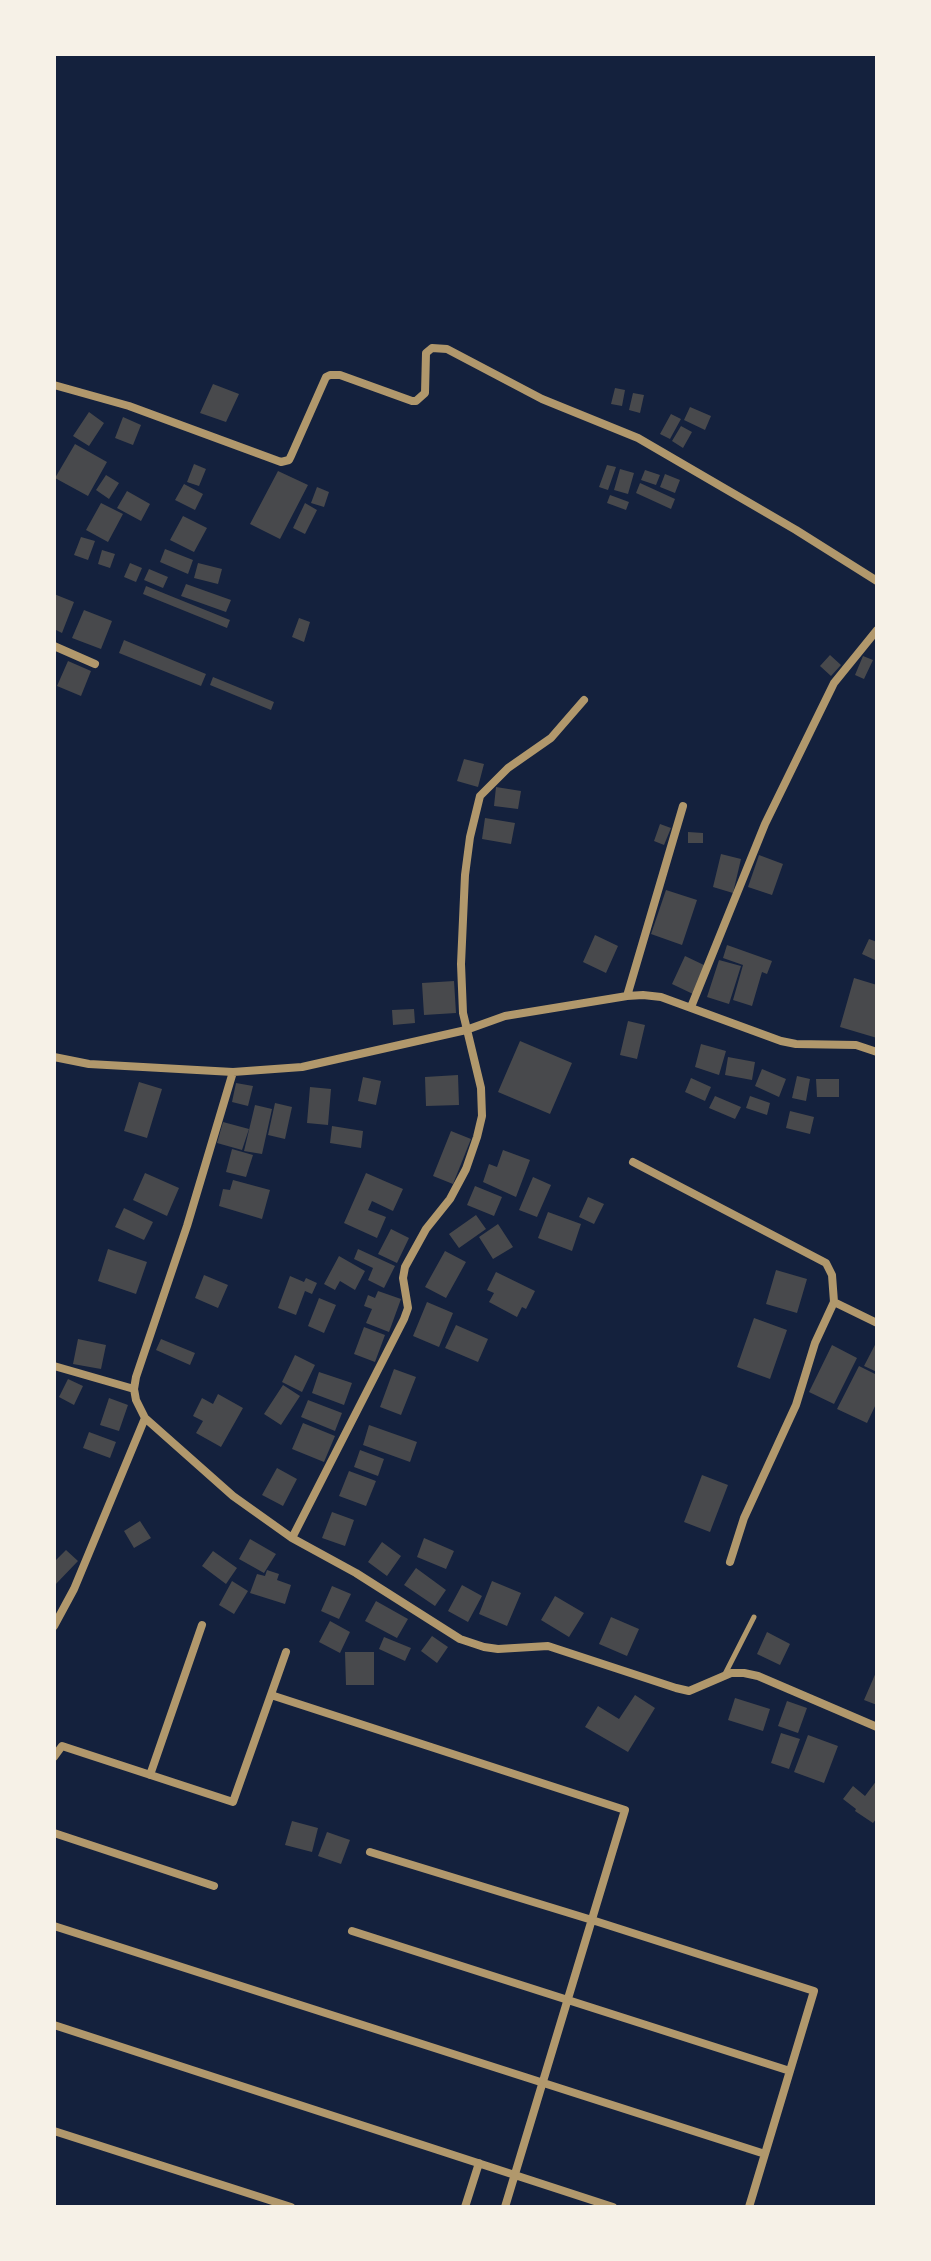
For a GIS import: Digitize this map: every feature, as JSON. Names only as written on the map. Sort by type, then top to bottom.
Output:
[{"type":"street","points":[[54,385],[129,406],[281,462],[289,460],[326,377],[340,375],[416,401],[425,393],[426,353],[432,348],[447,349],[542,399],[638,438],[877,581]]},
{"type":"street","points":[[691,1007],[765,824],[834,683],[877,630]]},
{"type":"street","points":[[54,646],[95,664]]},
{"type":"street","points":[[292,1538],[404,1319],[408,1308],[403,1278],[405,1267],[426,1229],[450,1199],[466,1169],[477,1137],[482,1116],[481,1088],[466,1030],[461,990],[462,917],[470,837],[480,796],[508,768],[551,738],[584,700]]},
{"type":"street","points":[[627,996],[683,806]]},
{"type":"street","points":[[54,1057],[89,1064],[233,1072],[302,1067],[466,1030],[505,1016],[627,996],[661,997],[781,1041],[856,1045],[877,1052]]},
{"type":"street","points":[[233,1072],[187,1226],[136,1377],[136,1400],[145,1418],[233,1496],[292,1538],[356,1573],[460,1639],[498,1649],[548,1646],[689,1691],[731,1673],[744,1673],[758,1676],[877,1727]]},
{"type":"street","points":[[633,1162],[826,1263],[832,1275],[834,1302],[815,1343],[796,1405],[744,1518],[730,1562]]},
{"type":"street","points":[[834,1302],[877,1323]]},
{"type":"street","points":[[54,1366],[134,1389]]},
{"type":"street","points":[[54,1626],[74,1589],[145,1418]]},
{"type":"street","points":[[150,1775],[202,1625]]},
{"type":"street","points":[[54,1757],[62,1746],[233,1802],[286,1652]]},
{"type":"street","points":[[271,1695],[625,1810],[505,2207]]},
{"type":"street","points":[[54,1833],[214,1886]]},
{"type":"street","points":[[370,1852],[814,1991],[749,2207]]},
{"type":"street","points":[[54,1926],[765,2154]]},
{"type":"street","points":[[352,1931],[790,2071]]},
{"type":"street","points":[[54,2025],[613,2207]]},
{"type":"street","points":[[54,2131],[291,2207]]},
{"type":"street","points":[[465,2207],[479,2163]]},
{"type":"lane","points":[[725,1675],[754,1617]]},
{"type":"building","points":[[213,384],[239,394],[226,422],[200,413]]},
{"type":"building","points":[[615,388],[625,390],[622,406],[611,404]]},
{"type":"building","points":[[633,393],[644,395],[640,413],[629,410]]},
{"type":"building","points":[[690,407],[711,416],[705,430],[684,420]]},
{"type":"building","points":[[89,412],[104,423],[89,446],[73,436]]},
{"type":"building","points":[[671,414],[681,419],[670,439],[660,434]]},
{"type":"building","points":[[123,417],[141,425],[133,445],[115,438]]},
{"type":"building","points":[[681,426],[692,432],[683,448],[672,441]]},
{"type":"building","points":[[75,444],[107,462],[88,496],[55,478]]},
{"type":"building","points":[[194,464],[206,469],[199,486],[187,482]]},
{"type":"building","points":[[607,465],[616,467],[608,490],[599,487]]},
{"type":"building","points":[[620,469],[634,473],[628,494],[614,490]]},
{"type":"building","points":[[645,470],[660,475],[656,485],[641,480]]},
{"type":"building","points":[[278,471],[308,485],[280,539],[250,524]]},
{"type":"building","points":[[665,474],[680,480],[675,493],[660,487]]},
{"type":"building","points":[[106,475],[119,483],[109,499],[96,490]]},
{"type":"building","points":[[640,483],[675,499],[671,509],[636,493]]},
{"type":"building","points":[[184,484],[203,494],[195,510],[175,500]]},
{"type":"building","points":[[317,487],[329,492],[324,507],[311,503]]},
{"type":"building","points":[[127,491],[150,504],[141,521],[117,508]]},
{"type":"building","points":[[610,495],[629,502],[626,510],[607,503]]},
{"type":"building","points":[[101,503],[123,514],[108,542],[86,530]]},
{"type":"building","points":[[305,503],[317,510],[305,534],[293,528]]},
{"type":"building","points":[[183,516],[207,528],[194,552],[170,540]]},
{"type":"building","points":[[81,537],[95,541],[88,560],[74,555]]},
{"type":"building","points":[[165,549],[193,560],[188,574],[160,562]]},
{"type":"building","points":[[102,550],[115,554],[110,568],[98,564]]},
{"type":"building","points":[[130,563],[142,568],[136,582],[124,577]]},
{"type":"building","points":[[198,563],[222,569],[218,584],[194,578]]},
{"type":"building","points":[[149,569],[168,577],[163,588],[144,580]]},
{"type":"building","points":[[186,584],[231,600],[226,612],[181,596]]},
{"type":"building","points":[[146,586],[230,620],[227,628],[143,594]]},
{"type":"building","points":[[54,594],[74,602],[62,633],[54,629]]},
{"type":"building","points":[[84,610],[112,621],[101,649],[72,638]]},
{"type":"building","points":[[299,618],[310,622],[304,642],[292,637]]},
{"type":"building","points":[[124,640],[206,674],[201,686],[119,653]]},
{"type":"building","points":[[830,655],[841,665],[831,676],[820,666]]},
{"type":"building","points":[[863,656],[873,660],[864,679],[855,675]]},
{"type":"building","points":[[68,661],[91,671],[81,696],[57,686]]},
{"type":"building","points":[[213,677],[274,702],[271,710],[210,685]]},
{"type":"building","points":[[464,759],[484,764],[478,787],[457,781]]},
{"type":"building","points":[[496,787],[521,791],[518,809],[494,806]]},
{"type":"building","points":[[485,818],[515,823],[511,844],[482,839]]},
{"type":"building","points":[[660,824],[671,828],[664,845],[654,841]]},
{"type":"building","points":[[688,832],[703,833],[703,843],[688,843]]},
{"type":"building","points":[[721,854],[741,859],[733,893],[713,887]]},
{"type":"building","points":[[759,855],[783,864],[772,895],[748,887]]},
{"type":"building","points":[[666,890],[697,900],[682,945],[651,934]]},
{"type":"building","points":[[595,935],[618,946],[606,973],[583,962]]},
{"type":"building","points":[[869,939],[877,942],[877,961],[862,954]]},
{"type":"building","points":[[727,945],[772,961],[767,974],[762,972],[752,1006],[733,1000],[743,965],[723,958]]},
{"type":"building","points":[[685,956],[706,966],[693,994],[672,984]]},
{"type":"building","points":[[719,960],[741,966],[729,1004],[707,997]]},
{"type":"building","points":[[854,978],[877,985],[877,1038],[840,1027]]},
{"type":"building","points":[[454,981],[456,1013],[424,1015],[422,983]]},
{"type":"building","points":[[414,1009],[415,1023],[393,1025],[392,1010]]},
{"type":"building","points":[[628,1021],[645,1025],[637,1059],[620,1055]]},
{"type":"building","points":[[520,1041],[572,1063],[550,1114],[498,1092]]},
{"type":"building","points":[[701,1044],[726,1051],[719,1075],[695,1067]]},
{"type":"building","points":[[728,1057],[755,1062],[752,1080],[725,1075]]},
{"type":"building","points":[[762,1069],[786,1079],[779,1097],[755,1086]]},
{"type":"building","points":[[458,1075],[459,1105],[426,1106],[425,1077]]},
{"type":"building","points":[[797,1076],[810,1079],[806,1101],[792,1098]]},
{"type":"building","points":[[363,1077],[381,1081],[376,1105],[358,1101]]},
{"type":"building","points":[[691,1078],[711,1087],[705,1101],[685,1092]]},
{"type":"building","points":[[816,1079],[839,1079],[839,1097],[817,1097]]},
{"type":"building","points":[[139,1082],[162,1089],[147,1138],[124,1131]]},
{"type":"building","points":[[236,1083],[253,1086],[248,1106],[232,1102]]},
{"type":"building","points":[[310,1087],[331,1089],[328,1125],[307,1123]]},
{"type":"building","points":[[715,1096],[741,1107],[735,1119],[709,1108]]},
{"type":"building","points":[[750,1096],[770,1103],[767,1115],[746,1108]]},
{"type":"building","points":[[275,1103],[292,1107],[285,1139],[268,1135]]},
{"type":"building","points":[[255,1105],[272,1109],[262,1154],[244,1151]]},
{"type":"building","points":[[790,1111],[814,1117],[810,1134],[786,1128]]},
{"type":"building","points":[[223,1122],[249,1129],[242,1150],[217,1143]]},
{"type":"building","points":[[332,1126],[363,1131],[361,1148],[330,1143]]},
{"type":"building","points":[[451,1131],[471,1139],[453,1184],[433,1176]]},
{"type":"building","points":[[232,1149],[253,1155],[246,1177],[226,1172]]},
{"type":"building","points":[[503,1150],[530,1160],[516,1197],[483,1182],[489,1164],[497,1167]]},
{"type":"building","points":[[145,1173],[179,1188],[167,1216],[133,1200]]},
{"type":"building","points":[[366,1173],[403,1189],[393,1211],[372,1201],[368,1210],[386,1217],[377,1238],[344,1223]]},
{"type":"building","points":[[533,1177],[551,1185],[537,1217],[519,1210]]},
{"type":"building","points":[[233,1180],[270,1190],[262,1219],[219,1206],[223,1189],[230,1190]]},
{"type":"building","points":[[475,1186],[502,1197],[494,1216],[467,1205]]},
{"type":"building","points":[[588,1197],[604,1204],[594,1224],[579,1217]]},
{"type":"building","points":[[124,1208],[153,1222],[144,1240],[115,1227]]},
{"type":"building","points":[[548,1212],[581,1224],[572,1251],[538,1238]]},
{"type":"building","points":[[476,1215],[486,1229],[459,1248],[449,1234]]},
{"type":"building","points":[[498,1224],[513,1247],[493,1259],[479,1237]]},
{"type":"building","points":[[391,1229],[409,1238],[397,1263],[378,1254]]},
{"type":"building","points":[[108,1249],[147,1262],[136,1294],[98,1281]]},
{"type":"building","points":[[358,1249],[395,1266],[384,1288],[368,1280],[373,1268],[354,1259]]},
{"type":"building","points":[[445,1251],[466,1262],[446,1298],[425,1287]]},
{"type":"building","points":[[339,1256],[365,1271],[355,1290],[340,1281],[335,1290],[324,1284]]},
{"type":"building","points":[[776,1270],[807,1279],[797,1313],[766,1304]]},
{"type":"building","points":[[496,1272],[535,1291],[526,1309],[522,1307],[517,1317],[489,1302],[494,1293],[487,1290]]},
{"type":"building","points":[[204,1275],[228,1285],[218,1308],[195,1298]]},
{"type":"building","points":[[290,1276],[317,1283],[312,1294],[305,1291],[296,1315],[278,1308]]},
{"type":"building","points":[[378,1291],[401,1299],[389,1332],[366,1323],[372,1309],[364,1306],[368,1295],[375,1298]]},
{"type":"building","points":[[319,1298],[336,1305],[324,1333],[308,1326]]},
{"type":"building","points":[[427,1302],[453,1313],[439,1347],[413,1336]]},
{"type":"building","points":[[754,1318],[787,1330],[770,1379],[737,1367]]},
{"type":"building","points":[[456,1325],[488,1339],[478,1362],[445,1348]]},
{"type":"building","points":[[364,1327],[385,1335],[375,1362],[354,1354]]},
{"type":"building","points":[[78,1339],[106,1345],[101,1369],[73,1364]]},
{"type":"building","points":[[161,1339],[195,1353],[190,1365],[156,1350]]},
{"type":"building","points":[[877,1341],[877,1372],[864,1366]]},
{"type":"building","points":[[832,1345],[857,1358],[834,1404],[809,1392]]},
{"type":"building","points":[[295,1355],[315,1365],[302,1392],[282,1382]]},
{"type":"building","points":[[859,1366],[877,1375],[877,1402],[867,1423],[837,1409]]},
{"type":"building","points":[[394,1369],[416,1377],[401,1415],[380,1407]]},
{"type":"building","points":[[319,1372],[352,1383],[344,1405],[312,1393]]},
{"type":"building","points":[[68,1379],[83,1386],[74,1405],[59,1397]]},
{"type":"building","points":[[283,1385],[300,1396],[281,1425],[264,1414]]},
{"type":"building","points":[[218,1394],[243,1408],[221,1447],[196,1433],[203,1421],[193,1416],[202,1398],[213,1404]]},
{"type":"building","points":[[109,1398],[128,1405],[119,1431],[100,1425]]},
{"type":"building","points":[[308,1400],[342,1413],[335,1431],[301,1417]]},
{"type":"building","points":[[303,1423],[335,1436],[324,1462],[292,1449]]},
{"type":"building","points":[[369,1425],[417,1442],[410,1462],[363,1445]]},
{"type":"building","points":[[89,1432],[116,1442],[110,1458],[83,1448]]},
{"type":"building","points":[[360,1450],[384,1459],[378,1476],[354,1467]]},
{"type":"building","points":[[277,1468],[297,1479],[283,1506],[262,1495]]},
{"type":"building","points":[[349,1471],[376,1481],[366,1506],[339,1496]]},
{"type":"building","points":[[702,1475],[728,1485],[710,1532],[684,1522]]},
{"type":"building","points":[[332,1512],[354,1520],[345,1546],[322,1538]]},
{"type":"building","points":[[140,1521],[151,1538],[134,1548],[124,1531]]},
{"type":"building","points":[[424,1538],[454,1551],[446,1569],[417,1557]]},
{"type":"building","points":[[250,1539],[276,1554],[264,1573],[239,1559]]},
{"type":"building","points":[[382,1542],[401,1556],[387,1576],[368,1562]]},
{"type":"building","points":[[66,1550],[78,1561],[54,1586],[54,1562]]},
{"type":"building","points":[[213,1551],[237,1568],[226,1584],[202,1566]]},
{"type":"building","points":[[416,1568],[446,1590],[435,1606],[404,1585]]},
{"type":"building","points":[[267,1570],[279,1574],[277,1580],[291,1585],[285,1604],[250,1593],[257,1574],[265,1576]]},
{"type":"building","points":[[232,1581],[248,1591],[234,1614],[219,1605]]},
{"type":"building","points":[[492,1581],[521,1593],[507,1626],[479,1614]]},
{"type":"building","points":[[462,1585],[482,1596],[468,1622],[448,1611]]},
{"type":"building","points":[[332,1586],[351,1594],[339,1619],[321,1611]]},
{"type":"building","points":[[555,1596],[584,1613],[569,1637],[541,1620]]},
{"type":"building","points":[[376,1601],[408,1619],[397,1638],[365,1621]]},
{"type":"building","points":[[611,1617],[639,1629],[627,1656],[599,1644]]},
{"type":"building","points":[[330,1621],[350,1632],[340,1653],[319,1642]]},
{"type":"building","points":[[767,1632],[790,1644],[780,1665],[757,1654]]},
{"type":"building","points":[[432,1636],[448,1647],[437,1663],[421,1651]]},
{"type":"building","points":[[384,1637],[411,1648],[405,1661],[379,1649]]},
{"type":"building","points":[[345,1652],[374,1652],[374,1685],[346,1685]]},
{"type":"building","points":[[877,1670],[877,1705],[864,1700]]},
{"type":"building","points":[[635,1695],[655,1708],[628,1752],[585,1727],[598,1706],[619,1719]]},
{"type":"building","points":[[735,1698],[770,1709],[763,1731],[728,1720]]},
{"type":"building","points":[[787,1701],[807,1708],[798,1733],[778,1726]]},
{"type":"building","points":[[781,1733],[800,1739],[789,1769],[771,1763]]},
{"type":"building","points":[[808,1735],[838,1746],[824,1783],[794,1772]]},
{"type":"building","points":[[877,1780],[877,1818],[873,1823],[843,1799],[853,1786],[865,1796]]},
{"type":"building","points":[[292,1821],[318,1828],[312,1852],[285,1845]]},
{"type":"building","points":[[327,1832],[350,1840],[341,1864],[318,1856]]}]
